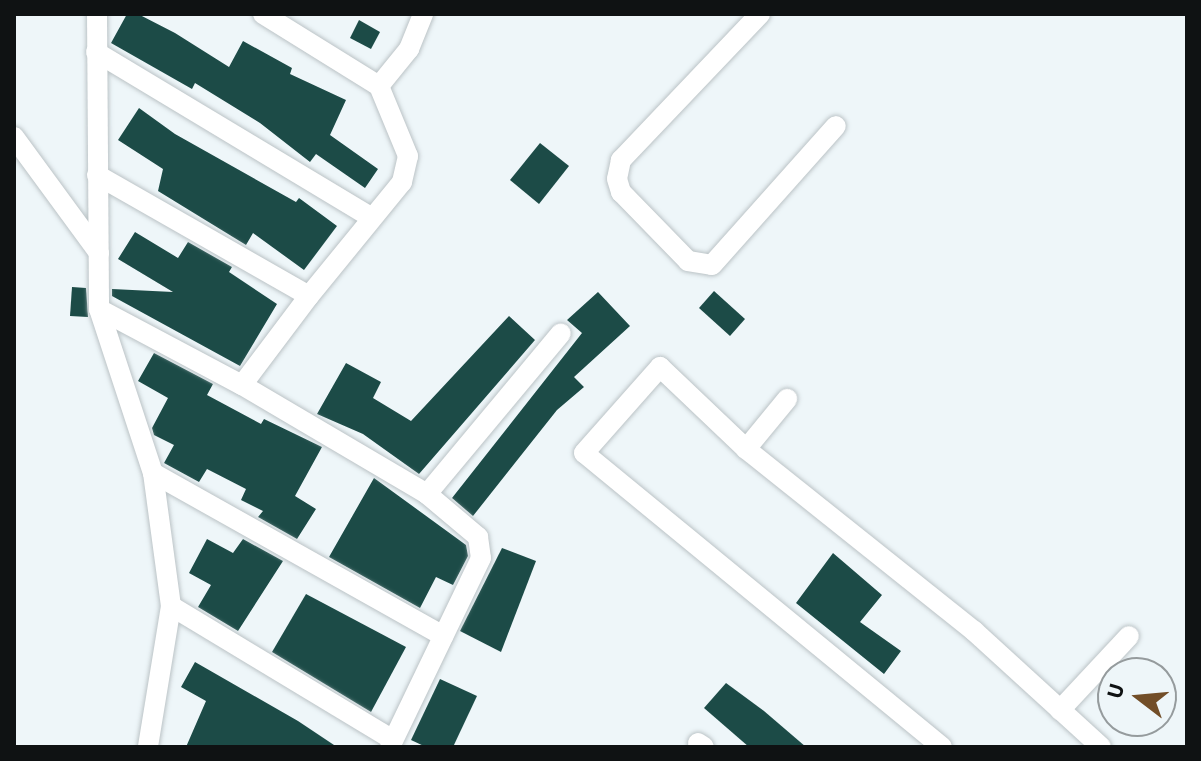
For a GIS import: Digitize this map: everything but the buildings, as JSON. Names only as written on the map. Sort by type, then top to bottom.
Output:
[{"type":"street","points":[[97,14],[99,309],[153,473],[171,606],[148,747]]},
{"type":"street","points":[[242,385],[407,172],[403,142],[379,86],[263,14]]},
{"type":"street","points":[[379,86],[409,49],[423,14]]},
{"type":"street","points":[[760,14],[621,160],[617,179],[621,192],[688,261],[712,265],[836,126]]},
{"type":"street","points":[[96,52],[371,217]]},
{"type":"street","points":[[14,137],[99,253]]},
{"type":"street","points":[[97,175],[309,296]]},
{"type":"street","points":[[99,309],[242,385],[427,494],[468,525],[481,547],[481,558],[392,744],[171,606]]},
{"type":"street","points":[[427,494],[561,333]]},
{"type":"street","points":[[942,747],[584,453],[660,367],[746,449],[910,578],[1101,747]]},
{"type":"street","points":[[746,449],[787,399]]},
{"type":"street","points":[[153,473],[443,636]]},
{"type":"street","points":[[1060,710],[1129,636]]}]
